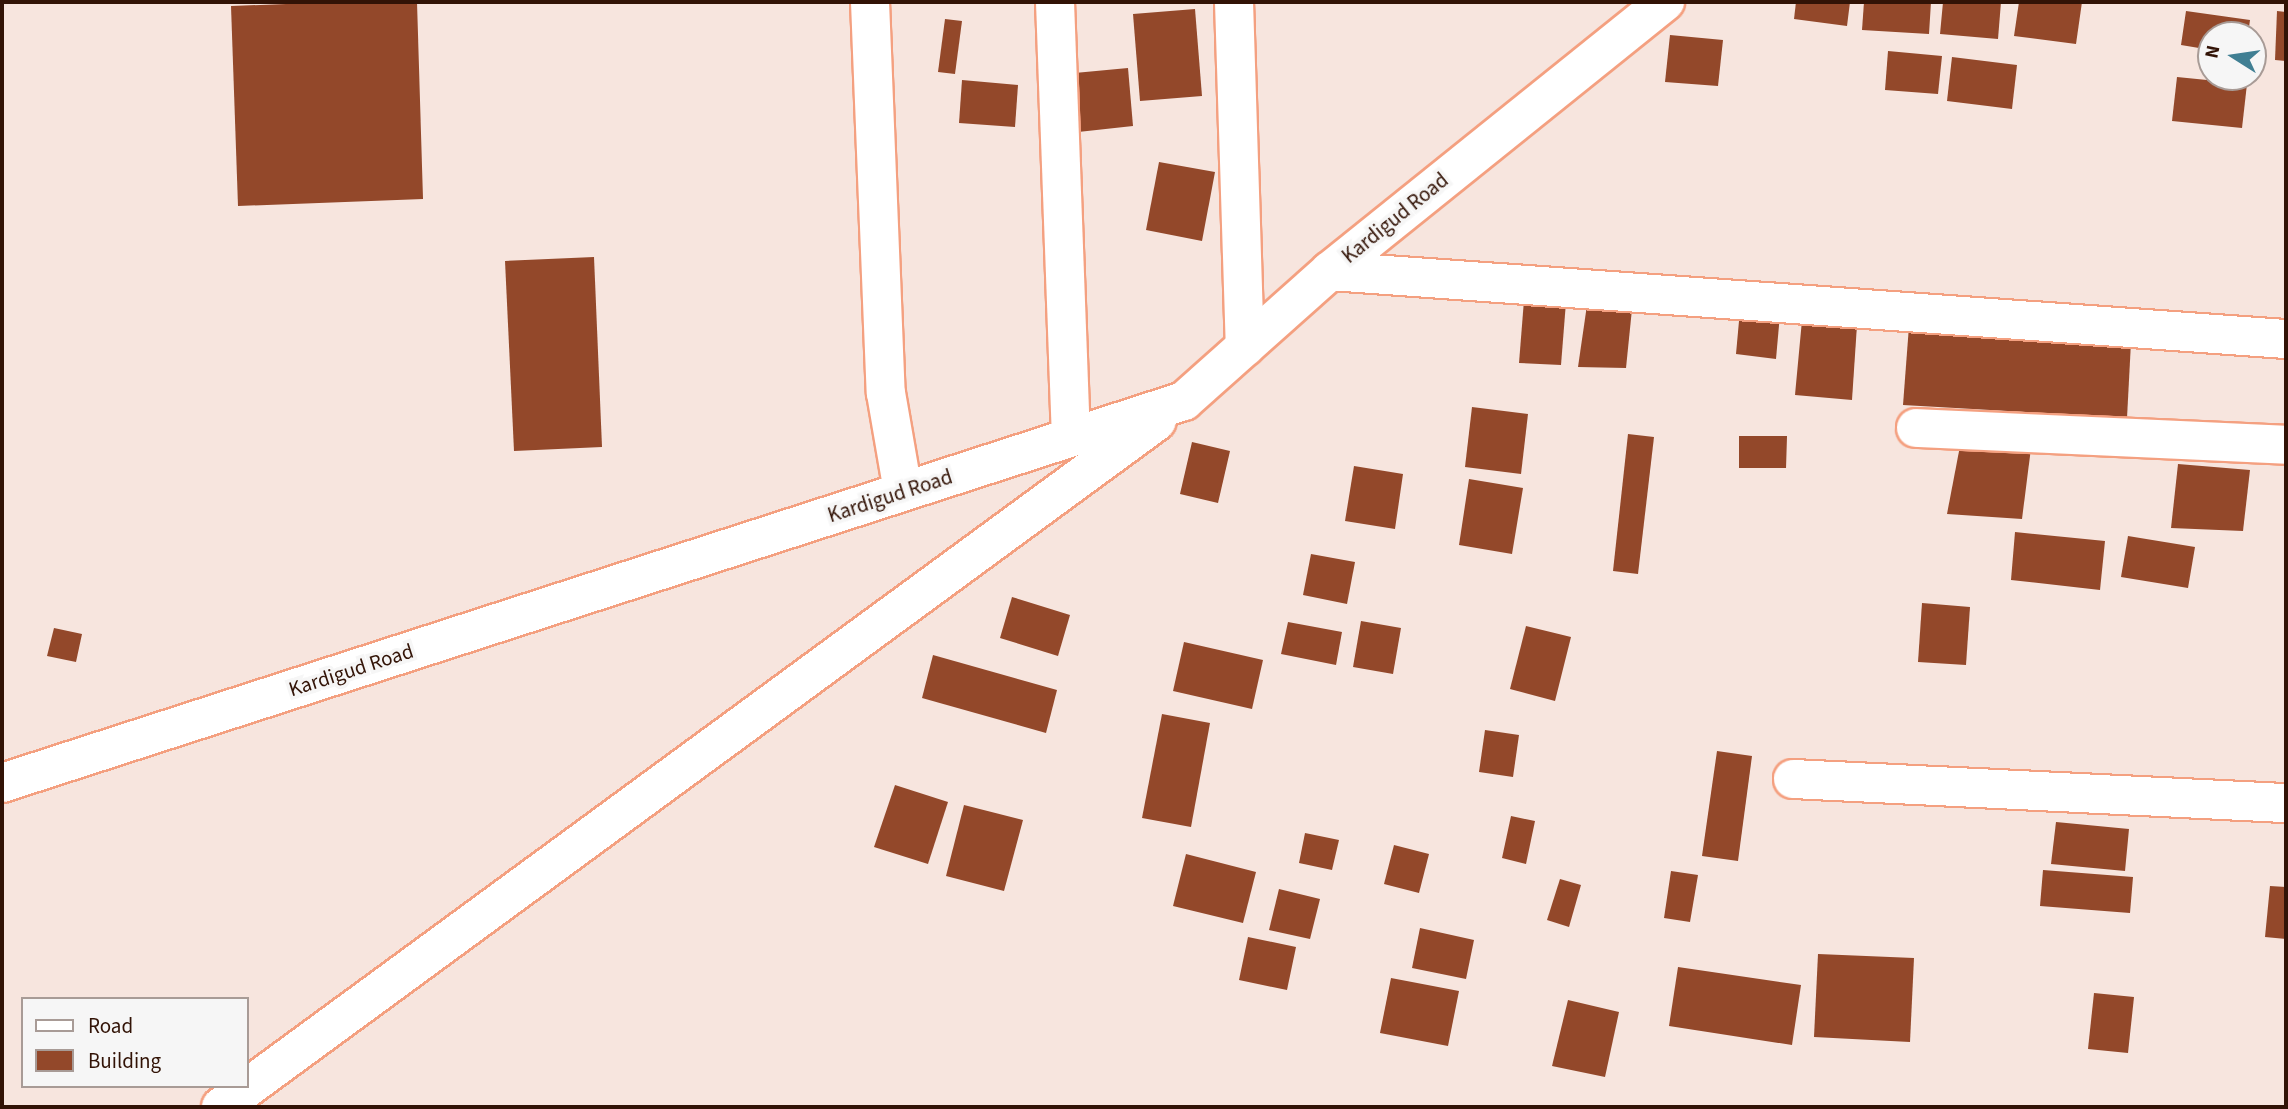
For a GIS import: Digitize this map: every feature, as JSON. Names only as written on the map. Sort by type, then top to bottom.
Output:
[{"type":"street","points":[[870,2],[886,393],[903,491]]},
{"type":"street","points":[[1055,2],[1071,437]]},
{"type":"street","points":[[1234,2],[1245,347]]},
{"type":"street","name":"Kardigud Road","points":[[2,783],[1184,401],[1330,271],[1665,2]]},
{"type":"street","points":[[1330,271],[2286,339]]},
{"type":"street","points":[[248,1087],[1184,401]]},
{"type":"street","points":[[1916,428],[2286,445]]},
{"type":"street","points":[[1793,779],[2286,803]]},
{"type":"street","points":[[221,1107],[247,1088]]},
{"type":"building","points":[[417,2],[423,199],[238,206],[231,6]]},
{"type":"building","points":[[1796,2],[1850,2],[1847,26],[1794,19]]},
{"type":"building","points":[[1864,2],[1931,2],[1929,34],[1862,30]]},
{"type":"building","points":[[1943,2],[2001,2],[1998,39],[1940,34]]},
{"type":"building","points":[[2019,2],[2082,2],[2076,44],[2014,36]]},
{"type":"building","points":[[1195,9],[1202,96],[1140,101],[1133,14]]},
{"type":"building","points":[[2186,11],[2250,20],[2197,21],[2197,48],[2181,45]]},
{"type":"building","points":[[2277,11],[2286,12],[2286,61],[2275,60]]},
{"type":"building","points":[[945,19],[962,21],[955,74],[938,72]]},
{"type":"building","points":[[1670,35],[1723,40],[1718,86],[1665,82]]},
{"type":"building","points":[[1888,51],[1942,56],[1938,94],[1885,90]]},
{"type":"building","points":[[1952,57],[2017,65],[2012,109],[1947,101]]},
{"type":"building","points":[[1128,68],[1133,126],[1069,133],[1064,74]]},
{"type":"building","points":[[2177,77],[2197,79],[2197,91],[2246,91],[2242,128],[2172,121]]},
{"type":"building","points":[[962,80],[1018,85],[1015,127],[959,123]]},
{"type":"building","points":[[1159,162],[1215,172],[1202,241],[1146,230]]},
{"type":"building","points":[[594,257],[602,447],[514,451],[505,261]]},
{"type":"building","points":[[1524,300],[1566,302],[1561,365],[1519,363]]},
{"type":"building","points":[[1587,305],[1632,309],[1626,368],[1578,367]]},
{"type":"building","points":[[1740,310],[1780,314],[1776,359],[1736,354]]},
{"type":"building","points":[[1802,320],[1857,325],[1852,400],[1795,395]]},
{"type":"building","points":[[1909,326],[2131,342],[2127,418],[1903,405]]},
{"type":"building","points":[[1472,407],[1528,414],[1521,474],[1465,467]]},
{"type":"building","points":[[1628,434],[1654,437],[1638,574],[1613,571]]},
{"type":"building","points":[[1739,436],[1787,436],[1786,468],[1739,468]]},
{"type":"building","points":[[1192,442],[1230,451],[1218,503],[1180,494]]},
{"type":"building","points":[[1960,446],[2031,448],[2022,519],[1947,514]]},
{"type":"building","points":[[2178,464],[2250,470],[2243,531],[2171,528]]},
{"type":"building","points":[[1354,466],[1403,474],[1395,529],[1345,521]]},
{"type":"building","points":[[1469,479],[1523,488],[1512,554],[1459,545]]},
{"type":"building","points":[[2015,532],[2105,541],[2100,590],[2011,580]]},
{"type":"building","points":[[2128,536],[2195,547],[2188,588],[2121,577]]},
{"type":"building","points":[[1311,554],[1355,562],[1347,604],[1303,595]]},
{"type":"building","points":[[1012,597],[1070,615],[1058,656],[1000,638]]},
{"type":"building","points":[[1922,603],[1970,607],[1966,665],[1918,662]]},
{"type":"building","points":[[1361,621],[1401,628],[1393,674],[1353,667]]},
{"type":"building","points":[[1288,622],[1342,632],[1336,665],[1281,654]]},
{"type":"building","points":[[1526,626],[1571,637],[1555,701],[1510,689]]},
{"type":"building","points":[[54,628],[82,634],[76,662],[47,656]]},
{"type":"building","points":[[1184,642],[1263,660],[1252,709],[1173,691]]},
{"type":"building","points":[[933,655],[1057,690],[1046,733],[922,698]]},
{"type":"building","points":[[1162,714],[1210,723],[1191,827],[1142,818]]},
{"type":"building","points":[[1485,730],[1519,735],[1513,777],[1479,772]]},
{"type":"building","points":[[1717,751],[1752,756],[1738,861],[1702,856]]},
{"type":"building","points":[[895,785],[948,802],[928,864],[874,847]]},
{"type":"building","points":[[964,805],[1023,820],[1004,891],[946,876]]},
{"type":"building","points":[[1511,816],[1535,821],[1526,864],[1502,858]]},
{"type":"building","points":[[2056,822],[2129,829],[2125,871],[2051,864]]},
{"type":"building","points":[[1305,833],[1339,840],[1332,870],[1299,863]]},
{"type":"building","points":[[1394,845],[1429,854],[1419,893],[1384,884]]},
{"type":"building","points":[[1186,854],[1256,872],[1243,923],[1173,906]]},
{"type":"building","points":[[2043,870],[2133,877],[2130,913],[2040,906]]},
{"type":"building","points":[[1671,871],[1698,875],[1690,922],[1664,918]]},
{"type":"building","points":[[1560,879],[1581,885],[1569,927],[1547,920]]},
{"type":"building","points":[[2270,886],[2286,887],[2286,939],[2265,937]]},
{"type":"building","points":[[1279,889],[1320,899],[1310,939],[1269,930]]},
{"type":"building","points":[[1420,928],[1474,940],[1466,979],[1412,968]]},
{"type":"building","points":[[1248,937],[1296,947],[1287,990],[1239,980]]},
{"type":"building","points":[[1818,954],[1914,958],[1910,1042],[1814,1037]]},
{"type":"building","points":[[1678,967],[1801,985],[1792,1045],[1669,1026]]},
{"type":"building","points":[[1391,978],[1459,991],[1448,1046],[1380,1033]]},
{"type":"building","points":[[2094,993],[2134,997],[2128,1053],[2088,1049]]},
{"type":"building","points":[[1568,1000],[1619,1012],[1605,1077],[1552,1066]]}]
